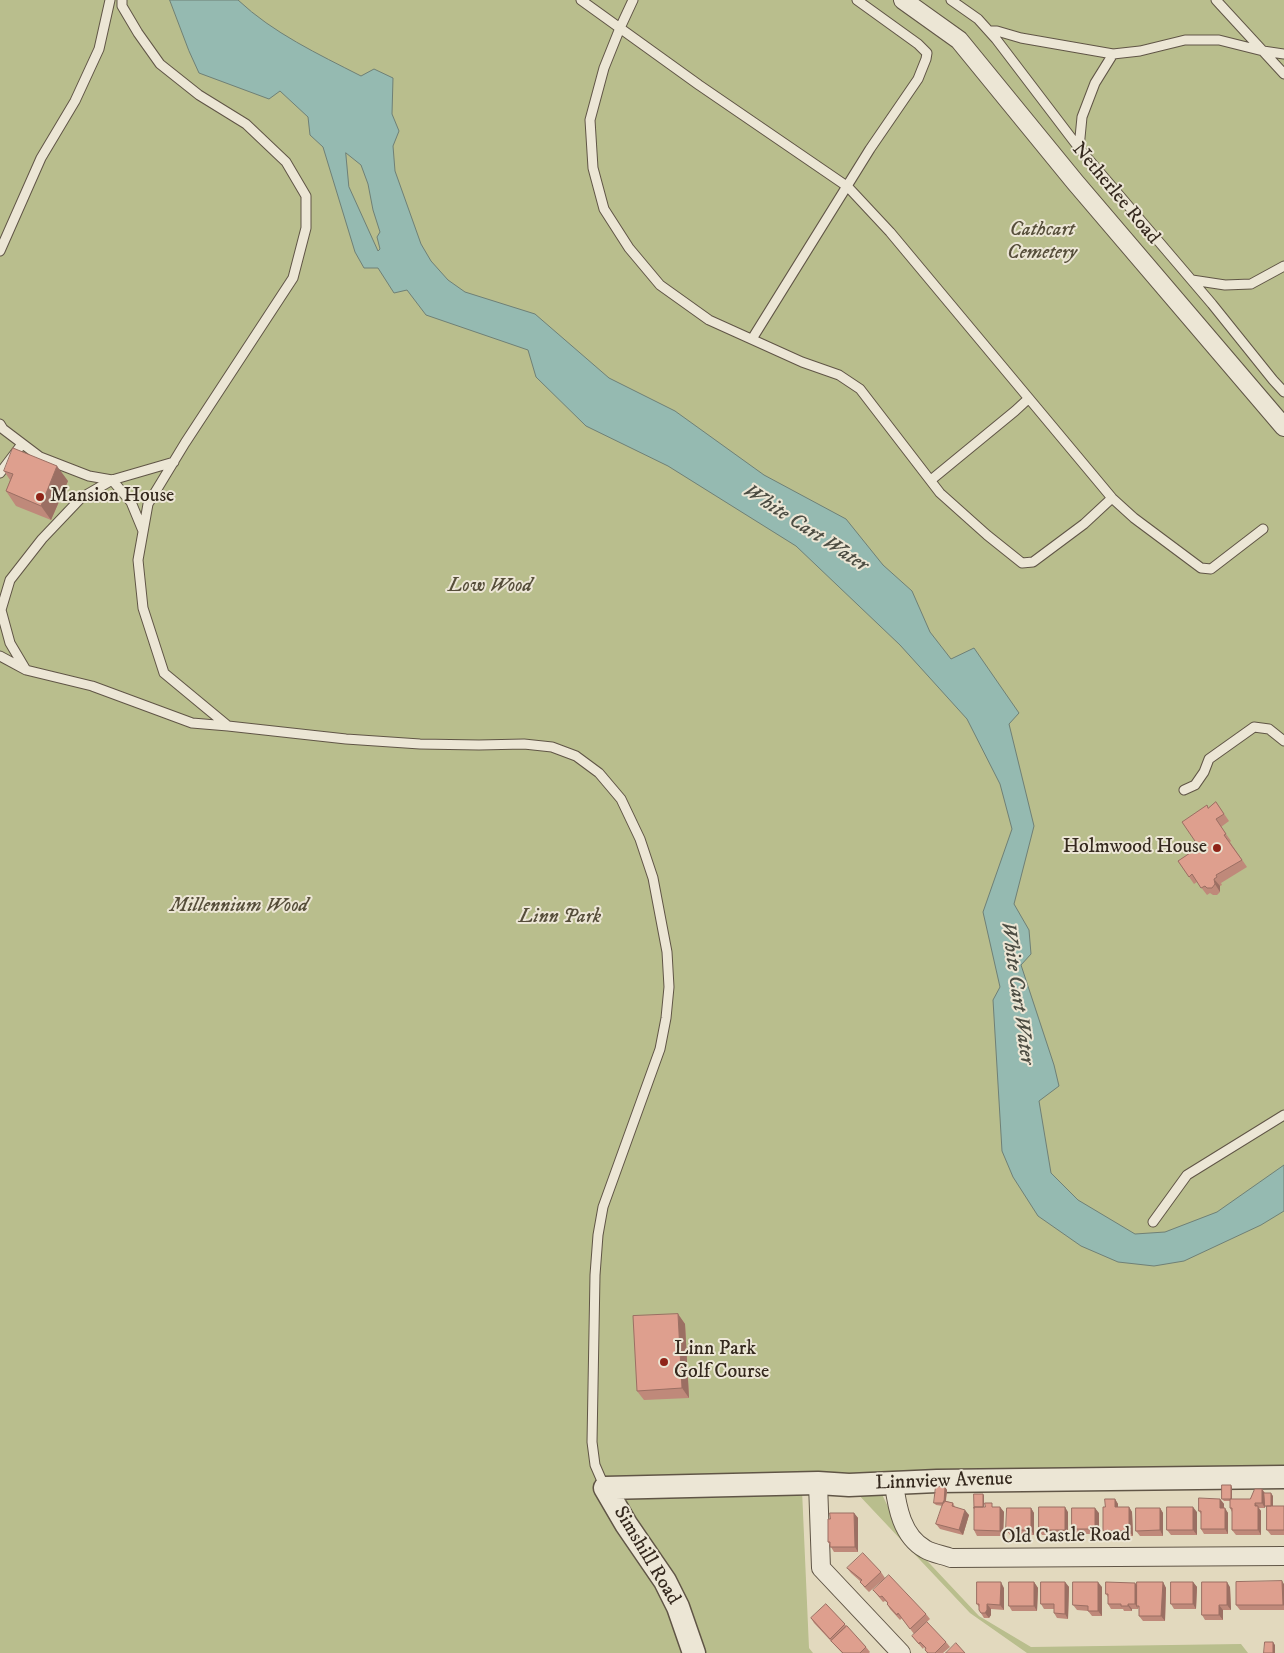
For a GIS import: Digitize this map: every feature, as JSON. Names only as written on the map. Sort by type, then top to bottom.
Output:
[{"type":"street","name":"Netherlee Road","points":[[903,0],[959,40],[1076,182],[1284,427]]},
{"type":"street","name":"Linnview Avenue","points":[[605,1488],[818,1483],[849,1485],[936,1481],[1284,1477]]},
{"type":"street","points":[[818,1483],[821,1568],[894,1651]]},
{"type":"street","name":"Old Castle Road","points":[[894,1484],[897,1507],[904,1525],[915,1542],[926,1550],[951,1558],[1284,1556]]},
{"type":"street","name":"Simshill Road","points":[[605,1488],[626,1524],[665,1581],[678,1608],[694,1653]]},
{"type":"lane","points":[[0,251],[41,158],[75,101],[99,49],[110,0]]},
{"type":"lane","points":[[122,0],[122,6],[138,33],[160,64],[199,95],[246,124],[286,162],[306,196],[306,228],[293,278],[148,504],[138,560],[143,608],[164,673],[228,726]]},
{"type":"lane","points":[[581,0],[699,85],[848,187],[890,232],[1112,498],[1134,518],[1201,568],[1210,569],[1263,529]]},
{"type":"lane","points":[[633,0],[604,68],[590,120],[593,168],[604,208],[629,248],[660,285],[709,320],[802,362],[839,375],[860,389],[940,492],[980,529],[1022,563],[1033,562],[1084,524],[1112,498]]},
{"type":"lane","points":[[752,339],[870,149],[918,79],[926,59],[927,53],[918,44],[857,0]]},
{"type":"lane","points":[[951,0],[978,19],[989,31],[1079,148],[1192,280],[1284,392]]},
{"type":"lane","points":[[1216,0],[1284,74]]},
{"type":"lane","points":[[989,31],[1112,54],[1140,51],[1185,40],[1218,40],[1284,54]]},
{"type":"lane","points":[[1079,148],[1082,117],[1095,83],[1112,54]]},
{"type":"lane","points":[[1192,280],[1225,285],[1251,284],[1284,266]]},
{"type":"lane","points":[[931,480],[1028,399]]},
{"type":"lane","points":[[0,424],[3,429],[40,457],[89,476],[112,480],[131,502],[143,531]]},
{"type":"lane","points":[[0,473],[22,444]]},
{"type":"lane","points":[[26,670],[10,643],[1,611],[10,580],[42,539],[80,498],[112,480],[174,462]]},
{"type":"lane","points":[[0,656],[26,670],[92,686],[192,723],[420,744],[524,744],[552,747],[576,756],[599,773],[622,799],[640,838],[653,878],[667,952],[669,987],[660,1049],[602,1207],[598,1235],[595,1275],[592,1442],[595,1465],[605,1488]]},
{"type":"lane","points":[[1184,790],[1196,785],[1209,759],[1254,727],[1269,729],[1284,741]]},
{"type":"lane","points":[[1152,1222],[1187,1175],[1284,1114]]},
{"type":"green space","name":"Linn Park","points":[[0,0],[1284,0],[1284,1469],[594,1481],[676,1617],[685,1653],[0,1653]]},
{"type":"green space","points":[[879,1488],[900,1532],[979,1616],[1031,1647],[1241,1644],[1248,1653],[1027,1653],[970,1613],[855,1491]]},
{"type":"green space","points":[[802,1490],[809,1648],[813,1653],[706,1653],[617,1495]]},
{"type":"water","name":"White Cart Water","points":[[170,0],[238,0],[281,33],[361,76],[374,69],[393,78],[392,114],[399,131],[393,146],[395,171],[421,244],[431,261],[448,280],[465,292],[535,314],[609,378],[675,411],[764,475],[846,519],[883,565],[912,591],[930,632],[951,659],[974,648],[1019,713],[1009,724],[1034,826],[1014,904],[1029,930],[1031,954],[1021,965],[1054,1065],[1059,1086],[1039,1101],[1051,1173],[1078,1200],[1135,1234],[1165,1232],[1217,1212],[1284,1165],[1284,1211],[1261,1225],[1184,1261],[1154,1266],[1118,1262],[1081,1246],[1038,1216],[1013,1177],[1002,1151],[993,1000],[1000,987],[983,912],[1012,829],[1000,784],[967,719],[900,645],[796,546],[668,466],[586,426],[536,377],[528,350],[426,315],[407,290],[394,293],[378,268],[364,268],[355,252],[323,147],[310,135],[308,117],[280,91],[269,99],[199,73]],"holes":[[[346,153],[361,165],[368,184],[380,232],[377,237],[380,249],[378,251],[349,187]]]},
{"type":"building","points":[[13,448],[57,466],[41,506],[6,491],[13,474],[4,471]]},
{"type":"building","name":"Holmwood House","points":[[1216,802],[1224,814],[1216,819],[1226,834],[1224,835],[1242,860],[1216,875],[1217,877],[1214,879],[1215,884],[1212,888],[1205,886],[1201,888],[1192,874],[1189,877],[1178,861],[1199,847],[1182,822],[1207,805],[1208,808]]},
{"type":"building","name":"Linn Park Golf Course","points":[[678,1314],[682,1388],[637,1391],[633,1316]]},
{"type":"building","points":[[1222,1485],[1231,1485],[1231,1499],[1222,1499]]},
{"type":"building","points":[[936,1486],[945,1487],[944,1503],[934,1503]]},
{"type":"building","points":[[1255,1489],[1262,1489],[1262,1503],[1255,1503],[1255,1506],[1258,1506],[1258,1530],[1232,1530],[1230,1499],[1250,1499]]},
{"type":"building","points":[[1264,1493],[1271,1493],[1271,1506],[1265,1506]]},
{"type":"building","points":[[974,1494],[983,1494],[983,1507],[974,1507]]},
{"type":"building","points":[[1199,1498],[1220,1499],[1220,1508],[1225,1508],[1225,1529],[1201,1529]]},
{"type":"building","points":[[1105,1499],[1115,1499],[1115,1507],[1129,1507],[1129,1531],[1103,1531]]},
{"type":"building","points":[[944,1501],[953,1503],[952,1506],[965,1510],[959,1530],[936,1524]]},
{"type":"building","points":[[985,1503],[992,1503],[992,1507],[1000,1507],[1000,1531],[974,1530],[974,1507],[985,1507]]},
{"type":"building","points":[[1267,1506],[1284,1506],[1284,1530],[1267,1530]]},
{"type":"building","points":[[1039,1507],[1065,1507],[1065,1530],[1039,1530]]},
{"type":"building","points":[[1167,1507],[1193,1507],[1193,1530],[1167,1530]]},
{"type":"building","points":[[1007,1508],[1031,1508],[1031,1530],[1006,1530]]},
{"type":"building","points":[[1072,1508],[1095,1508],[1095,1529],[1072,1529]]},
{"type":"building","points":[[1136,1508],[1160,1508],[1160,1530],[1136,1531]]},
{"type":"building","points":[[830,1513],[854,1513],[855,1547],[830,1547],[830,1542],[828,1542],[828,1519],[830,1519]]},
{"type":"building","points":[[863,1553],[881,1572],[865,1587],[860,1582],[862,1580],[847,1568]]},
{"type":"building","points":[[889,1575],[926,1614],[910,1629],[882,1596],[880,1597],[873,1590]]},
{"type":"building","points":[[1282,1581],[1283,1605],[1236,1605],[1236,1582]]},
{"type":"building","points":[[977,1582],[1001,1582],[1000,1605],[987,1604],[985,1613],[981,1613],[979,1604],[977,1604]]},
{"type":"building","points":[[1009,1582],[1034,1582],[1034,1606],[1009,1606]]},
{"type":"building","points":[[1041,1582],[1065,1582],[1065,1614],[1054,1613],[1054,1604],[1041,1604]]},
{"type":"building","points":[[1073,1582],[1098,1582],[1098,1611],[1088,1611],[1088,1606],[1073,1605]]},
{"type":"building","points":[[1106,1582],[1135,1583],[1135,1604],[1121,1606],[1121,1604],[1108,1604]]},
{"type":"building","points":[[1137,1582],[1163,1582],[1161,1616],[1139,1616]]},
{"type":"building","points":[[1171,1582],[1193,1582],[1193,1604],[1171,1604]]},
{"type":"building","points":[[1202,1582],[1227,1582],[1227,1605],[1219,1605],[1219,1615],[1202,1615]]},
{"type":"building","points":[[826,1604],[845,1624],[830,1639],[811,1618]]},
{"type":"building","points":[[927,1622],[946,1642],[935,1653],[928,1653],[925,1650],[926,1648],[920,1642],[919,1644],[912,1636]]},
{"type":"building","points":[[847,1626],[866,1647],[860,1653],[843,1653],[831,1641]]},
{"type":"building","points":[[1265,1642],[1273,1642],[1273,1653],[1264,1653]]},
{"type":"building","points":[[956,1643],[965,1653],[946,1653]]},
{"type":"place","name":"Mansion House","points":[[40,497]]},
{"type":"place","name":"Holmwood House","points":[[1217,848]]},
{"type":"place","name":"Linn Park Golf Course","points":[[664,1362]]},
{"type":"park label","name":"Cathcart Cemetery","points":[[1042,242]]},
{"type":"park label","name":"Low Wood","points":[[490,587]]},
{"type":"park label","name":"Millennium Wood","points":[[239,907]]}]
